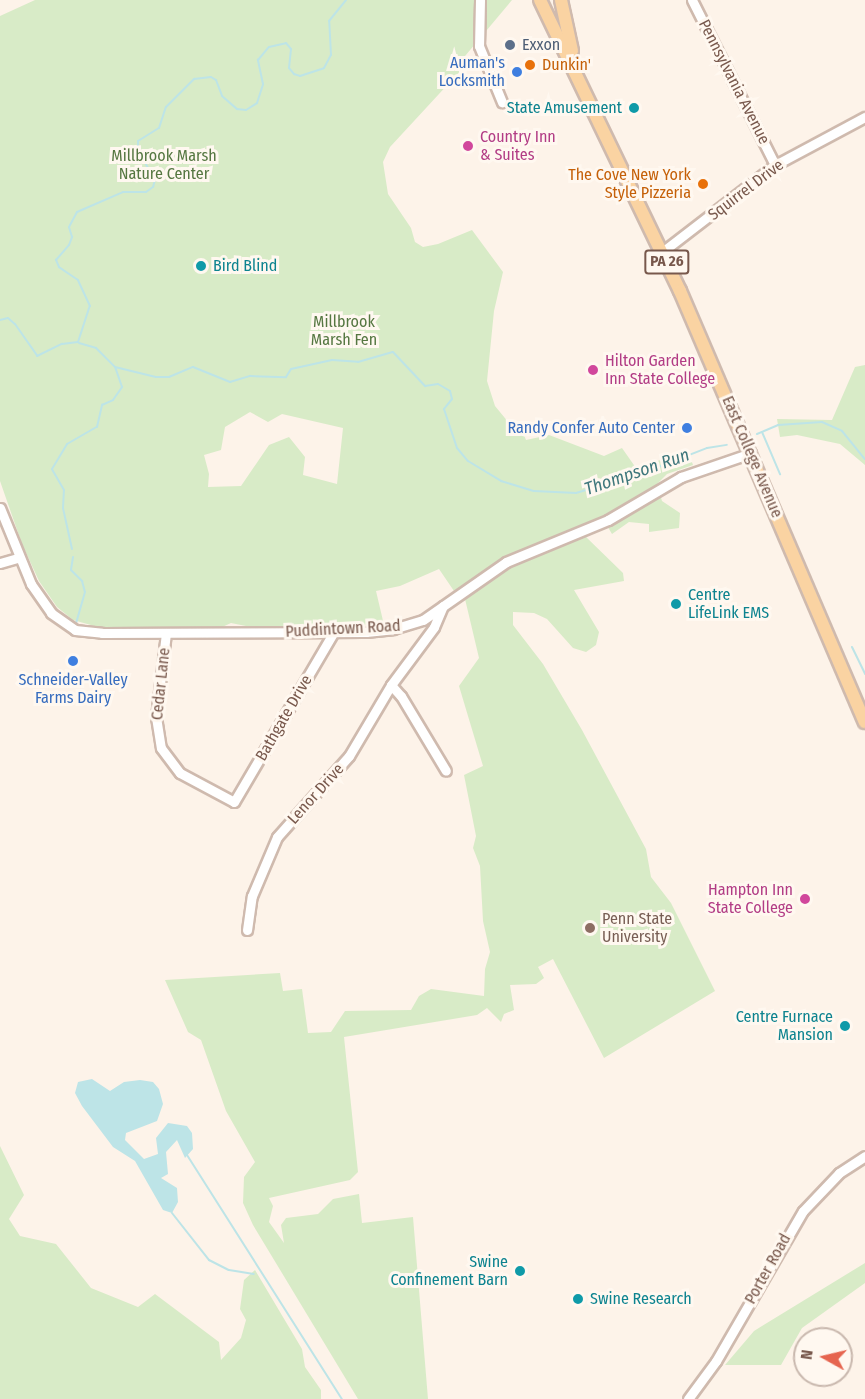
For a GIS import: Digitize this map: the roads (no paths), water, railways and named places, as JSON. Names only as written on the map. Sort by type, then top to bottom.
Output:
[{"type":"main road","name":"East College Avenue","points":[[540,0],[662,252],[751,453],[865,722]]},
{"type":"main road","points":[[561,0],[577,73]]},
{"type":"street","points":[[480,0],[479,46],[502,102]]},
{"type":"street","name":"Pennsylvania Avenue","points":[[693,0],[775,165]]},
{"type":"street","name":"Squirrel Drive","points":[[662,252],[775,165],[865,117]]},
{"type":"street","name":"Puddintown Road","points":[[0,508],[18,558],[44,604],[66,626],[102,633],[333,633],[407,626],[443,606],[506,562],[608,520],[681,477],[751,453]]},
{"type":"street","points":[[0,563],[18,558]]},
{"type":"street","name":"Lenor Drive","points":[[247,930],[261,867],[277,837],[349,756],[391,685],[435,627],[443,606]]},
{"type":"street","name":"Cedar Lane","points":[[166,633],[156,717],[161,748],[180,773],[234,802]]},
{"type":"street","name":"Bathgate Drive","points":[[234,802],[333,633]]},
{"type":"street","points":[[391,685],[401,696],[446,771]]},
{"type":"street","name":"Porter Road","points":[[688,1399],[716,1361],[802,1211],[827,1184],[865,1156]]},
{"type":"water","points":[[92,1079],[110,1091],[124,1082],[140,1080],[153,1082],[159,1089],[163,1104],[157,1121],[126,1133],[125,1140],[144,1159],[158,1154],[156,1138],[168,1123],[187,1126],[192,1133],[193,1149],[185,1158],[177,1140],[166,1152],[168,1174],[161,1178],[177,1188],[178,1202],[172,1213],[163,1210],[135,1161],[113,1147],[82,1106],[75,1093],[78,1082]]},
{"type":"waterway","points":[[0,320],[8,318],[15,324],[37,356],[62,344],[78,342],[90,306],[78,280],[59,267],[56,260],[69,245],[72,237],[69,227],[77,212],[123,192],[146,192],[153,187],[155,180],[138,151],[138,141],[159,128],[166,107],[194,79],[211,77],[216,80],[222,96],[237,109],[246,110],[257,103],[263,84],[258,60],[269,47],[286,43],[291,49],[289,68],[294,74],[300,76],[324,68],[331,55],[329,21],[346,0]]},
{"type":"waterway","name":"Thompson Run","points":[[79,343],[96,348],[115,367],[156,377],[169,377],[193,367],[230,382],[250,376],[286,377],[291,369],[332,360],[358,362],[393,352],[425,386],[438,384],[450,391],[452,399],[444,409],[457,448],[468,461],[501,481],[534,491],[576,493],[643,473],[707,448],[727,445]]},
{"type":"waterway","points":[[72,549],[63,508],[64,490],[52,469],[67,444],[97,427],[102,405],[113,400],[122,387],[115,367]]},
{"type":"waterway","points":[[757,434],[778,425],[822,422],[842,431],[865,459]]},
{"type":"waterway","points":[[762,432],[780,474]]},
{"type":"waterway","points":[[73,557],[71,570],[82,581],[85,592],[75,626]]},
{"type":"waterway","name":"Thompson Run","points":[[852,647],[865,674]]},
{"type":"waterway","points":[[187,1155],[342,1399]]},
{"type":"waterway","points":[[172,1213],[209,1260],[229,1270],[254,1274]]},
{"type":"place","name":"Exxon","points":[[510,45]]},
{"type":"place","name":"Dunkin'","points":[[530,65]]},
{"type":"place","name":"Auman's Locksmith","points":[[517,72]]},
{"type":"place","name":"State Amusement","points":[[634,108]]},
{"type":"place","name":"Country Inn & Suites","points":[[468,146]]},
{"type":"place","name":"The Cove New York Style Pizzeria","points":[[703,184]]},
{"type":"place","name":"Bird Blind","points":[[201,266]]},
{"type":"place","name":"Hilton Garden Inn State College","points":[[593,370]]},
{"type":"place","name":"Randy Confer Auto Center","points":[[687,428]]},
{"type":"place","name":"Centre LifeLink EMS","points":[[676,604]]},
{"type":"place","name":"Schneider-Valley Farms Dairy","points":[[73,661]]},
{"type":"place","name":"Hampton Inn State College","points":[[805,899]]},
{"type":"place","name":"Penn State University","points":[[590,928]]},
{"type":"place","name":"Centre Furnace Mansion","points":[[845,1026]]},
{"type":"place","name":"Swine Confinement Barn","points":[[520,1271]]},
{"type":"place","name":"Swine Research","points":[[578,1299]]},
{"type":"park label","name":"Millbrook Marsh Nature Center","points":[[164,165]]},
{"type":"park label","name":"Millbrook Marsh Fen","points":[[344,331]]}]
